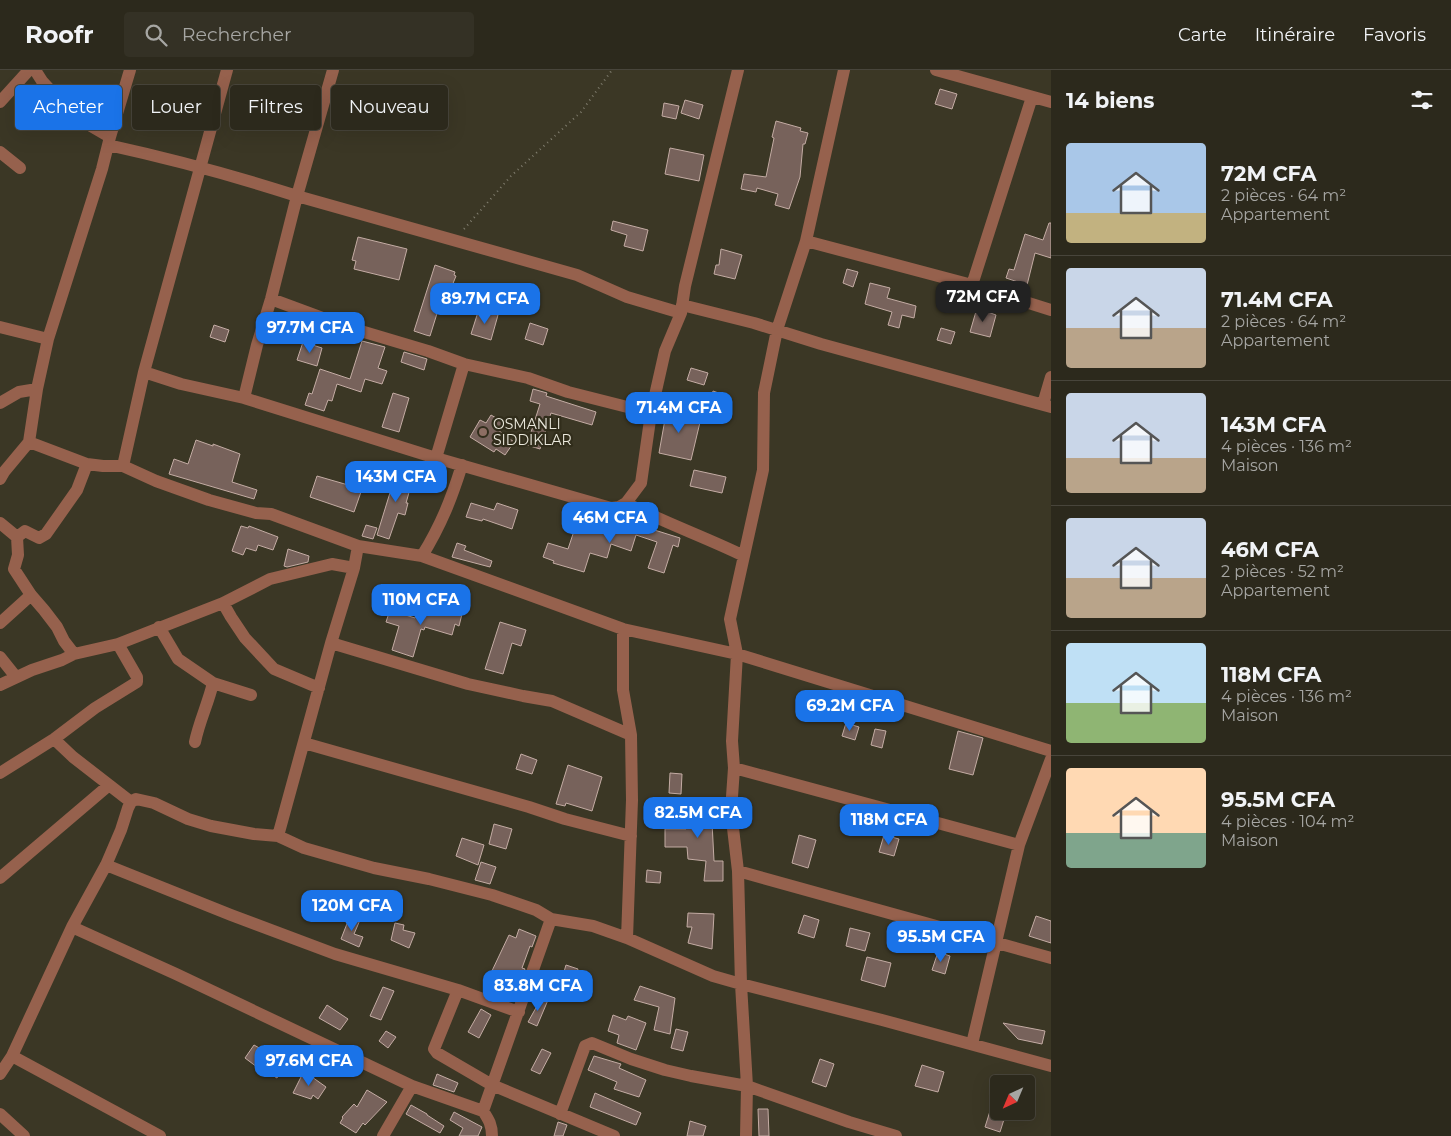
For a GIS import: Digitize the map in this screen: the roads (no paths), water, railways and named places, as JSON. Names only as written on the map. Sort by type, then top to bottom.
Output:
[{"type":"street","points":[[0,102],[29,70]]},
{"type":"street","points":[[35,70],[42,81],[74,116],[109,141],[200,168],[219,171],[297,196],[576,275],[627,297],[777,330],[821,344],[1047,405],[1051,377]]},
{"type":"street","points":[[0,479],[29,442],[37,389],[48,339],[102,169],[130,70]]},
{"type":"street","points":[[124,466],[144,372],[227,70]]},
{"type":"street","points":[[244,398],[297,196],[333,70]]},
{"type":"street","points":[[144,372],[181,384],[244,398],[436,458],[611,508],[619,507],[632,497],[641,483],[651,413],[665,351],[681,309],[684,286],[738,70]]},
{"type":"street","points":[[746,1136],[747,1086],[741,984],[738,871],[731,811],[734,768],[732,741],[737,654],[730,619],[763,470],[764,393],[777,330],[806,241],[844,70]]},
{"type":"street","points":[[936,70],[1051,102]]},
{"type":"street","points":[[972,285],[1032,97]]},
{"type":"street","points":[[0,152],[20,168]]},
{"type":"street","points":[[806,241],[972,285],[1051,310]]},
{"type":"street","points":[[271,299],[344,326],[428,350],[464,364],[528,378],[568,392],[651,413]]},
{"type":"street","points":[[0,327],[48,339]]},
{"type":"street","points":[[436,458],[464,364]]},
{"type":"street","points":[[0,403],[19,392],[37,389]]},
{"type":"street","points":[[29,442],[87,464],[124,466],[156,482],[209,500],[256,513],[271,514],[358,546],[422,556],[623,630],[737,654],[1051,751]]},
{"type":"street","points":[[17,537],[25,531],[39,538],[46,534],[77,490],[87,464]]},
{"type":"street","points":[[422,556],[437,532],[448,507],[462,465]]},
{"type":"street","points":[[626,503],[662,521],[706,538],[744,556]]},
{"type":"street","points":[[0,523],[17,537],[18,555],[14,569],[31,595],[57,627],[64,641],[74,654]]},
{"type":"street","points":[[278,836],[331,642],[354,568],[358,546]]},
{"type":"street","points":[[0,685],[74,654],[118,644],[223,603],[270,579],[332,564],[354,568]]},
{"type":"street","points":[[0,623],[31,595]]},
{"type":"street","points":[[223,603],[245,638],[274,669],[319,688]]},
{"type":"street","points":[[158,627],[178,659],[213,684],[251,696]]},
{"type":"street","points":[[623,630],[623,690],[631,735],[628,938]]},
{"type":"street","points":[[331,642],[468,684],[552,701],[631,735]]},
{"type":"street","points":[[0,773],[54,739],[96,708],[137,682],[137,677],[118,644]]},
{"type":"street","points":[[0,657],[16,677]]},
{"type":"street","points":[[195,742],[213,684]]},
{"type":"street","points":[[54,739],[108,786],[131,802]]},
{"type":"street","points":[[304,743],[565,819],[631,836]]},
{"type":"street","points":[[972,1044],[1019,845],[1051,759]]},
{"type":"street","points":[[734,768],[1019,845]]},
{"type":"street","points":[[0,878],[108,786]]},
{"type":"street","points":[[0,1074],[12,1056],[72,927],[106,865],[128,808],[131,802],[136,799],[154,803],[188,819],[211,826],[254,834],[278,836],[304,848],[374,868],[430,879],[492,895],[536,910],[551,919],[593,926],[628,938],[713,976],[1051,1066]]},
{"type":"street","points":[[106,865],[335,954],[458,990],[519,1012]]},
{"type":"street","points":[[738,871],[1051,958]]},
{"type":"street","points":[[484,1111],[551,919]]},
{"type":"street","points":[[72,927],[412,1086],[484,1111],[490,1121],[492,1136]]},
{"type":"street","points":[[458,990],[434,1048],[437,1053],[492,1085],[614,1136]]},
{"type":"street","points":[[560,1114],[585,1046],[592,1043],[632,1060],[691,1076],[747,1086],[849,1122],[896,1136]]},
{"type":"street","points":[[12,1056],[160,1136]]},
{"type":"street","points":[[383,1136],[412,1086]]},
{"type":"street","points":[[0,1114],[24,1136]]},
{"type":"street","points":[[849,1122],[849,1136]]},
{"type":"place","name":"OSMANLI SIDDIKLAR","points":[[483,432]]}]
